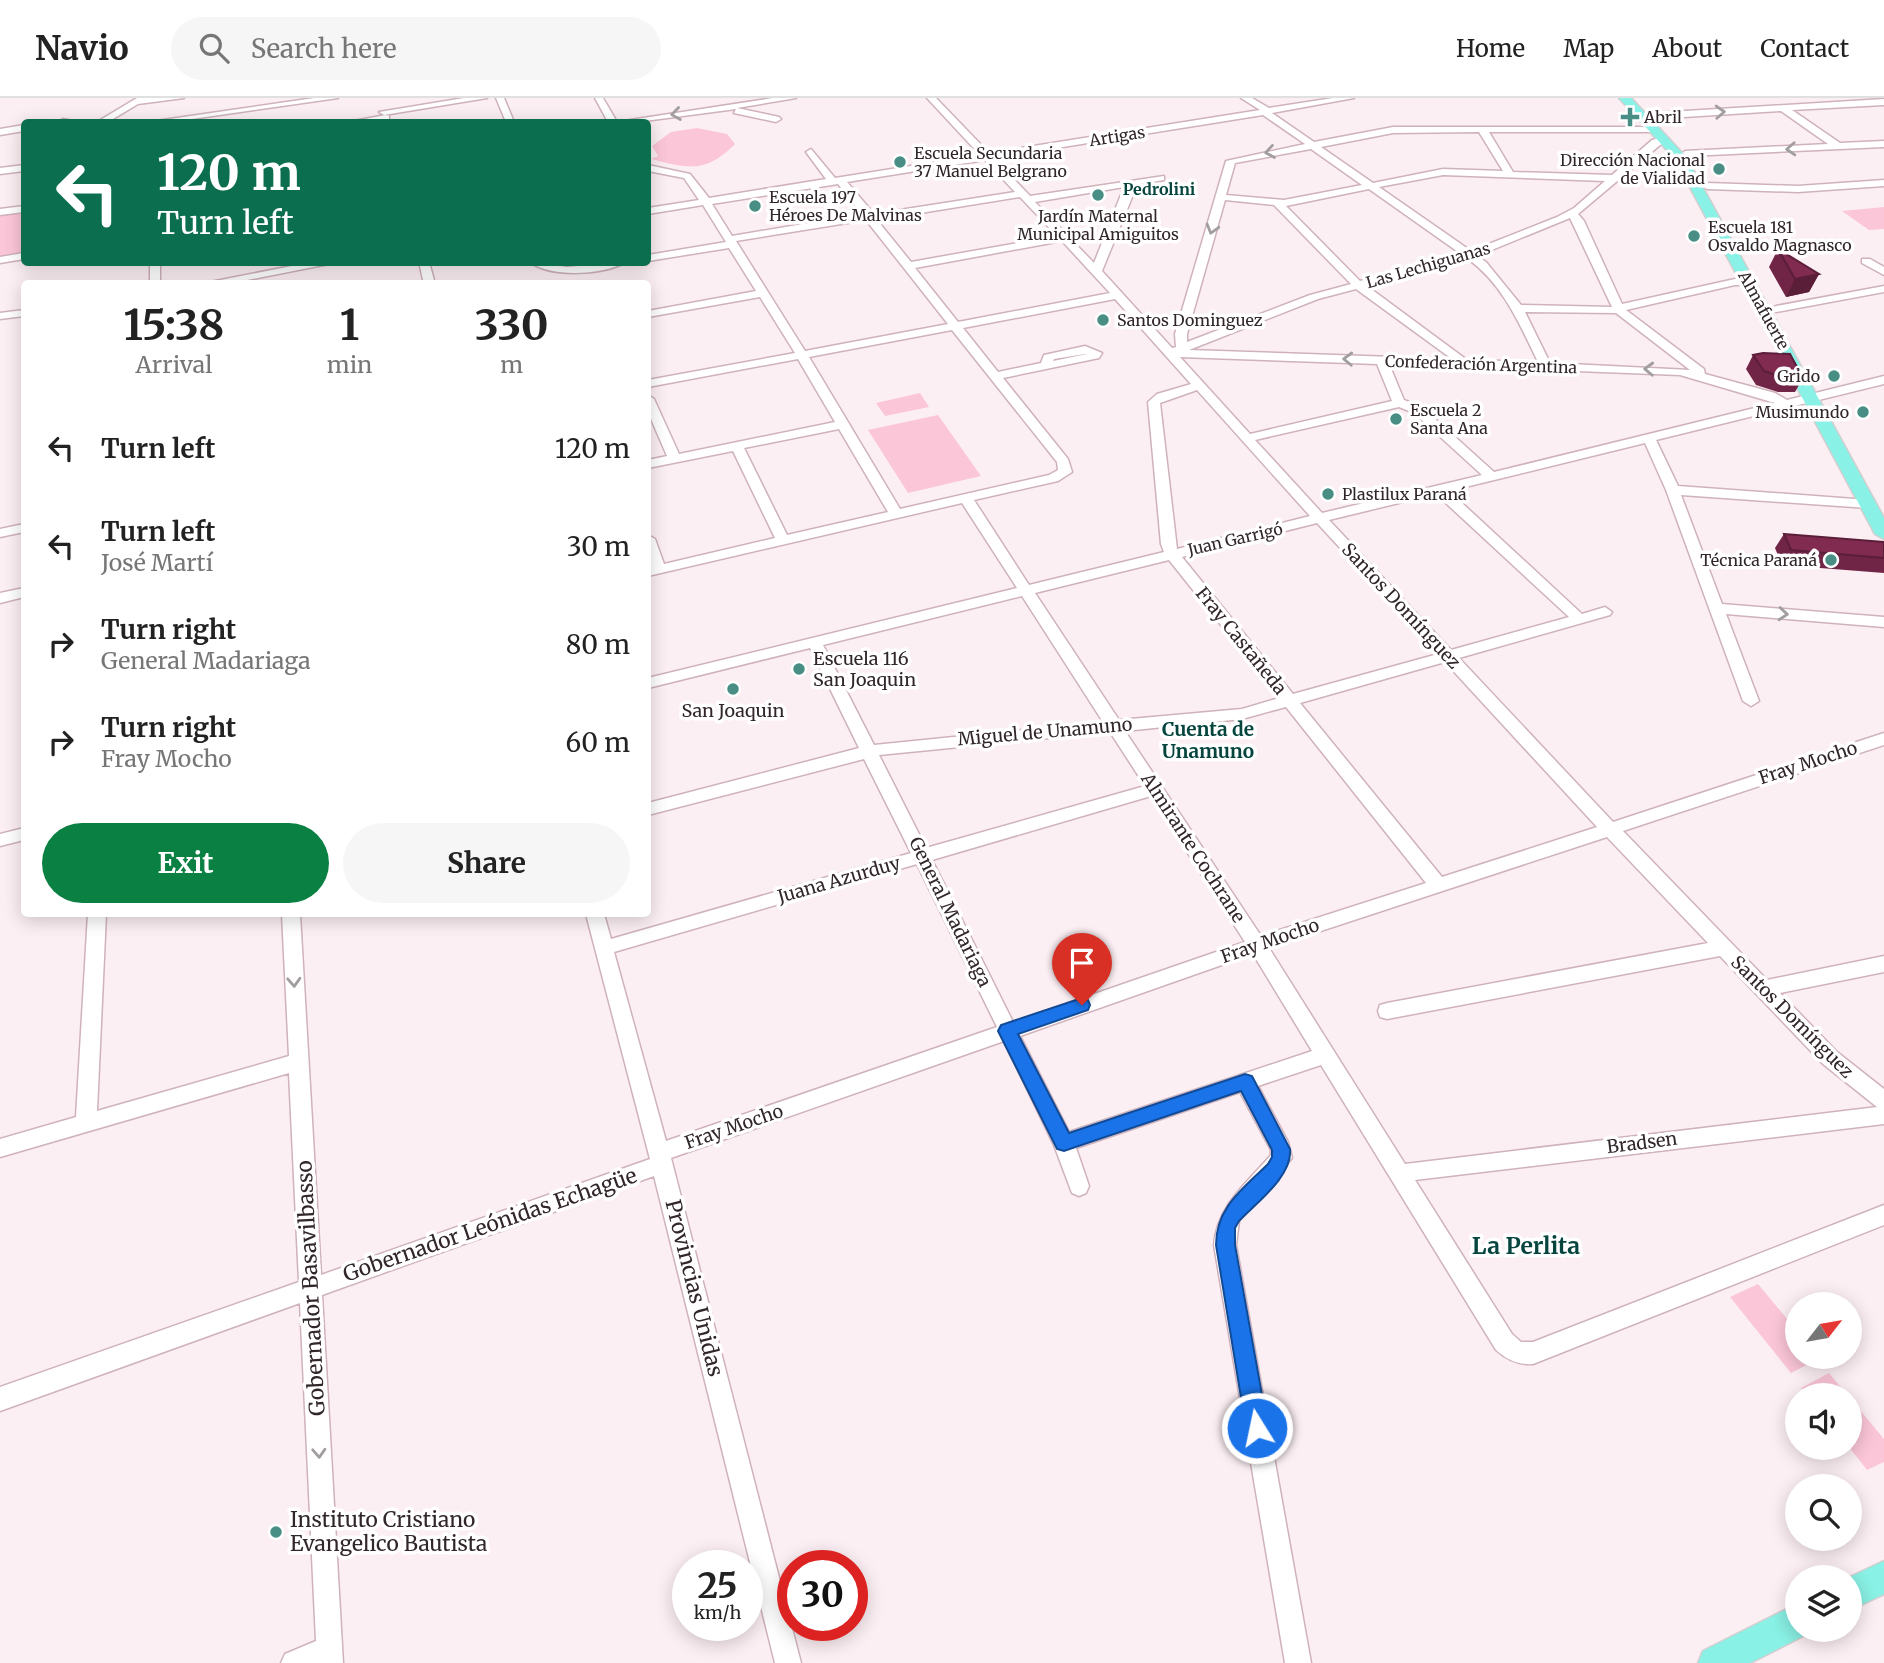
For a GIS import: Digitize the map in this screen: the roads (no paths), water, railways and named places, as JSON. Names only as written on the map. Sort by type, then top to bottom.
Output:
[{"type":"main road","name":"Almafuerte","points":[[1625,98],[1688,153],[1776,309],[1817,396]]},
{"type":"main road","name":"Almafuerte","points":[[1635,98],[1680,157],[1749,282],[1817,396],[1876,505],[1884,534]]},
{"type":"main road","points":[[1862,1588],[1884,1577]]},
{"type":"main road","points":[[1715,1663],[1785,1627]]},
{"type":"street","points":[[107,119],[139,100],[180,98]]},
{"type":"street","points":[[235,98],[237,111]]},
{"type":"street","points":[[177,119],[334,98]]},
{"type":"street","points":[[381,98],[386,117],[483,98]]},
{"type":"street","points":[[500,98],[509,119]]},
{"type":"street","points":[[600,98],[610,119]]},
{"type":"street","points":[[706,98],[714,109]]},
{"type":"street","points":[[642,119],[792,98]]},
{"type":"street","name":"Santos Domínguez","points":[[931,98],[1117,295],[1176,351],[1199,385],[1320,519],[1722,948],[1830,1058],[1884,1101]]},
{"type":"street","points":[[1233,98],[1261,109],[1486,268],[1518,308],[1545,365]]},
{"type":"street","name":"Artigas","points":[[651,211],[987,157],[1310,98]]},
{"type":"street","name":"Artigas","points":[[1261,109],[1350,98]]},
{"type":"street","points":[[1176,351],[1229,163],[1241,157],[1388,130],[1657,128],[1785,103],[1802,106],[1884,102]]},
{"type":"street","points":[[1785,103],[1839,147]]},
{"type":"street","points":[[727,107],[776,118]]},
{"type":"street","points":[[0,132],[21,128]]},
{"type":"street","name":"Las Lechiguanas","points":[[1176,351],[1314,297],[1470,255],[1572,214],[1655,142],[1657,128]]},
{"type":"street","points":[[1482,130],[1509,173]]},
{"type":"street","points":[[1688,153],[1884,144]]},
{"type":"street","points":[[653,571],[1053,478],[1060,476],[1066,468],[871,217],[811,152]]},
{"type":"street","points":[[0,171],[21,168]]},
{"type":"street","points":[[651,169],[687,176],[697,187],[844,424],[897,516]]},
{"type":"street","points":[[1221,197],[1278,203],[1438,172],[1615,178]]},
{"type":"street","points":[[651,177],[697,187]]},
{"type":"street","points":[[651,257],[871,217],[1161,178]]},
{"type":"street","points":[[1096,271],[1130,190],[1128,183]]},
{"type":"street","points":[[1707,186],[1798,189],[1884,183]]},
{"type":"street","points":[[1278,203],[1358,285],[1464,363]]},
{"type":"street","points":[[0,212],[21,209]]},
{"type":"street","points":[[1572,214],[1579,221],[1619,308],[1631,323],[1707,377]]},
{"type":"street","points":[[909,266],[1064,238]]},
{"type":"street","points":[[0,260],[21,256]]},
{"type":"street","points":[[1866,261],[1884,272]]},
{"type":"street","points":[[228,280],[311,266]]},
{"type":"street","points":[[546,266],[557,270],[595,272],[611,266]]},
{"type":"street","points":[[1518,308],[1601,311],[1734,282],[1749,282]]},
{"type":"street","points":[[1776,309],[1884,289]]},
{"type":"street","points":[[651,313],[764,293]]},
{"type":"street","points":[[651,383],[1117,295]]},
{"type":"street","points":[[0,316],[21,313]]},
{"type":"street","name":"Confederación Argentina","points":[[1176,351],[1680,370],[1771,396],[1785,404]]},
{"type":"street","points":[[1382,360],[1395,397],[1400,403],[1418,410],[1492,477]]},
{"type":"street","points":[[996,376],[1047,365]]},
{"type":"street","name":"Juan Garrigó","points":[[651,681],[1817,396],[1882,383]]},
{"type":"street","name":"Fray Castañeda","points":[[1199,385],[1161,397],[1154,402],[1168,544],[1172,554],[1437,884]]},
{"type":"street","points":[[1247,438],[1400,403]]},
{"type":"street","points":[[651,406],[674,458]]},
{"type":"street","points":[[651,463],[844,424]]},
{"type":"street","points":[[1649,438],[1673,490],[1751,701]]},
{"type":"street","points":[[737,446],[783,541]]},
{"type":"street","points":[[1440,490],[1577,618]]},
{"type":"street","points":[[1673,490],[1876,505]]},
{"type":"street","name":"Almirante Cochrane","points":[[966,499],[1257,945],[1504,1342],[1513,1351],[1533,1353],[1884,1215]]},
{"type":"street","points":[[0,533],[21,529]]},
{"type":"street","points":[[0,598],[21,594]]},
{"type":"street","points":[[1716,608],[1884,622]]},
{"type":"street","name":"Miguel de Unamuno","points":[[651,808],[870,751],[1242,713],[1605,612]]},
{"type":"street","name":"General Madariaga","points":[[814,641],[923,855],[1064,1143],[1079,1186]]},
{"type":"street","name":"Fray Mocho","points":[[661,1159],[1007,1031],[1257,945],[1608,827],[1884,739]]},
{"type":"street","name":"Juana Azurduy","points":[[604,948],[1155,789]]},
{"type":"street","points":[[0,840],[21,835]]},
{"type":"street","points":[[86,1124],[97,917]]},
{"type":"street","name":"Gobernador Basavilbasso","points":[[291,917],[330,1656]]},
{"type":"street","name":"Provincias Unidas","points":[[596,917],[661,1159],[788,1663]]},
{"type":"street","points":[[1387,1011],[1722,948]]},
{"type":"street","points":[[1763,989],[1884,964]]},
{"type":"street","points":[[1064,1143],[1325,1055]]},
{"type":"street","points":[[0,1148],[298,1062]]},
{"type":"street","points":[[1245,1082],[1276,1139],[1282,1158],[1232,1214],[1226,1227],[1226,1245],[1298,1663]]},
{"type":"street","name":"Bradsen","points":[[1401,1174],[1423,1169],[1884,1115]]},
{"type":"street","name":"Gobernador Leónidas Echagüe","points":[[0,1399],[661,1159]]},
{"type":"street","points":[[0,1389],[0,1399]]},
{"type":"street","points":[[293,1663],[330,1656]]},
{"type":"place","name":"Abril","points":[[1630,117]]},
{"type":"place","name":"Escuela Secundaria 37 Manuel Belgrano","points":[[900,162]]},
{"type":"place","name":"Dirección Nacional de Vialidad","points":[[1719,169]]},
{"type":"place","name":"Jardín Maternal Municipal Amiguitos","points":[[1098,195]]},
{"type":"place","name":"Escuela 197 Héroes De Malvinas","points":[[755,206]]},
{"type":"place","name":"Escuela 181 Osvaldo Magnasco","points":[[1694,236]]},
{"type":"place","name":"Santos Dominguez","points":[[1103,320]]},
{"type":"place","name":"Grido","points":[[1834,376]]},
{"type":"place","name":"Musimundo","points":[[1863,412]]},
{"type":"place","name":"Escuela 2 Santa Ana","points":[[1396,419]]},
{"type":"place","name":"Plastilux Paraná","points":[[1328,494]]},
{"type":"place","name":"Técnica Paraná","points":[[1831,560]]},
{"type":"place","name":"Escuela 116 San Joaquin","points":[[799,669]]},
{"type":"place","name":"San Joaquin","points":[[733,689]]},
{"type":"place","name":"Instituto Cristiano Evangelico Bautista","points":[[276,1532]]},
{"type":"district","name":"Pedrolini","points":[[1159,189]]},
{"type":"district","name":"Cuenta de Unamuno","points":[[1208,740]]},
{"type":"district","name":"La Perlita","points":[[1526,1246]]}]
